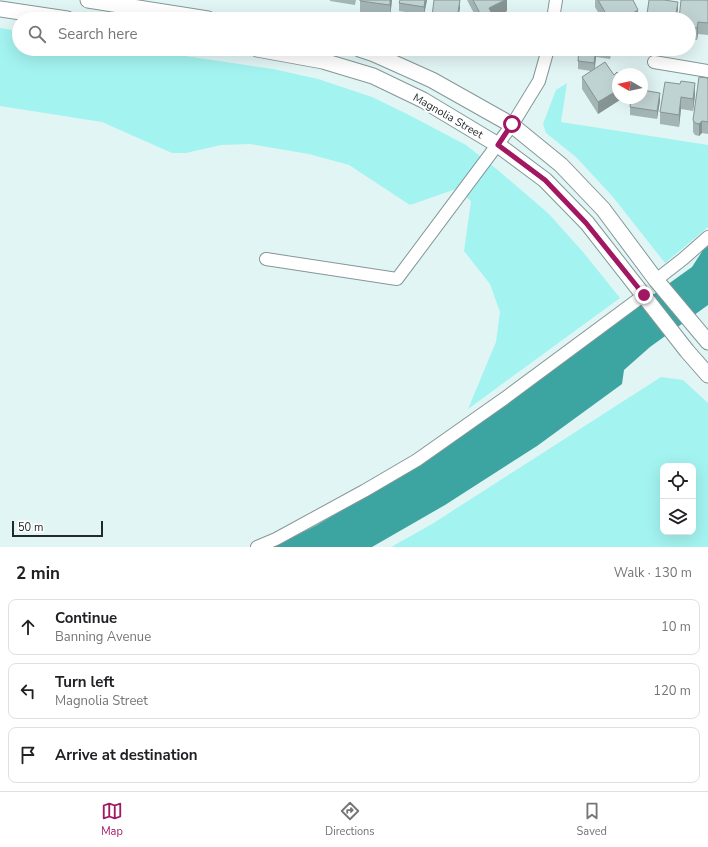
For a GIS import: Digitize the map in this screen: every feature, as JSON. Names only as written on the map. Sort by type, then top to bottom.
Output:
[{"type":"main road","points":[[88,0],[164,12]]},
{"type":"main road","points":[[0,9],[20,12]]},
{"type":"main road","name":"Magnolia Street","points":[[295,56],[322,61],[373,76],[423,100],[498,145],[545,180],[586,223],[687,351],[708,375]]},
{"type":"main road","name":"Magnolia Street","points":[[378,56],[432,80],[512,124],[560,165],[603,209],[653,276],[706,340]]},
{"type":"street","points":[[554,12],[556,0]]},
{"type":"street","points":[[266,259],[398,279],[512,124],[539,81],[546,56]]},
{"type":"street","points":[[654,62],[708,71]]},
{"type":"street","points":[[653,276],[683,259],[708,238]]},
{"type":"street","points":[[257,547],[290,532],[417,460],[505,398],[644,295]]},
{"type":"shaded area","points":[[0,28],[12,30],[12,56],[185,56],[273,69],[318,79],[372,97],[466,145],[549,214],[583,252],[620,298],[468,409],[496,342],[500,312],[490,284],[464,251],[471,201],[456,189],[410,205],[349,165],[309,154],[250,144],[221,145],[186,153],[172,153],[102,122],[0,106]]},
{"type":"shaded area","points":[[567,83],[561,122],[708,145],[708,227],[665,263],[613,197],[576,157],[546,133],[543,124],[556,90]]},
{"type":"shaded area","points":[[708,246],[708,305],[650,347],[624,370],[622,384],[537,446],[445,505],[372,547],[273,547],[315,526],[391,482],[692,267],[703,250]]},
{"type":"shaded area","points":[[661,377],[683,380],[708,403],[708,547],[391,547],[432,524]]},
{"type":"building","points":[[390,0],[390,5],[360,1]]},
{"type":"building","points":[[400,0],[425,0],[424,7],[399,3]]},
{"type":"building","points":[[434,0],[460,0],[458,12],[432,12]]},
{"type":"building","points":[[473,0],[505,0],[489,8],[491,12],[479,12]]},
{"type":"building","points":[[598,0],[633,0],[638,10],[634,12],[605,12]]},
{"type":"building","points":[[649,0],[678,2],[676,12],[647,12]]},
{"type":"building","points":[[681,0],[708,0],[708,23],[698,22],[697,28],[696,12],[680,12]]},
{"type":"building","points":[[578,56],[595,56],[594,63],[578,61]]},
{"type":"building","points":[[605,62],[612,72],[612,94],[598,102],[582,77]]},
{"type":"building","points":[[699,77],[708,78],[708,122],[702,121],[699,124],[695,123],[693,120]]},
{"type":"building","points":[[681,81],[695,83],[693,99],[681,97],[679,115],[660,112],[665,82],[680,84]]},
{"type":"building","points":[[648,91],[660,93],[657,111],[630,107],[630,104],[648,104]]},
{"type":"route","points":[[512,124],[498,145],[545,180],[586,223],[644,295]]}]
